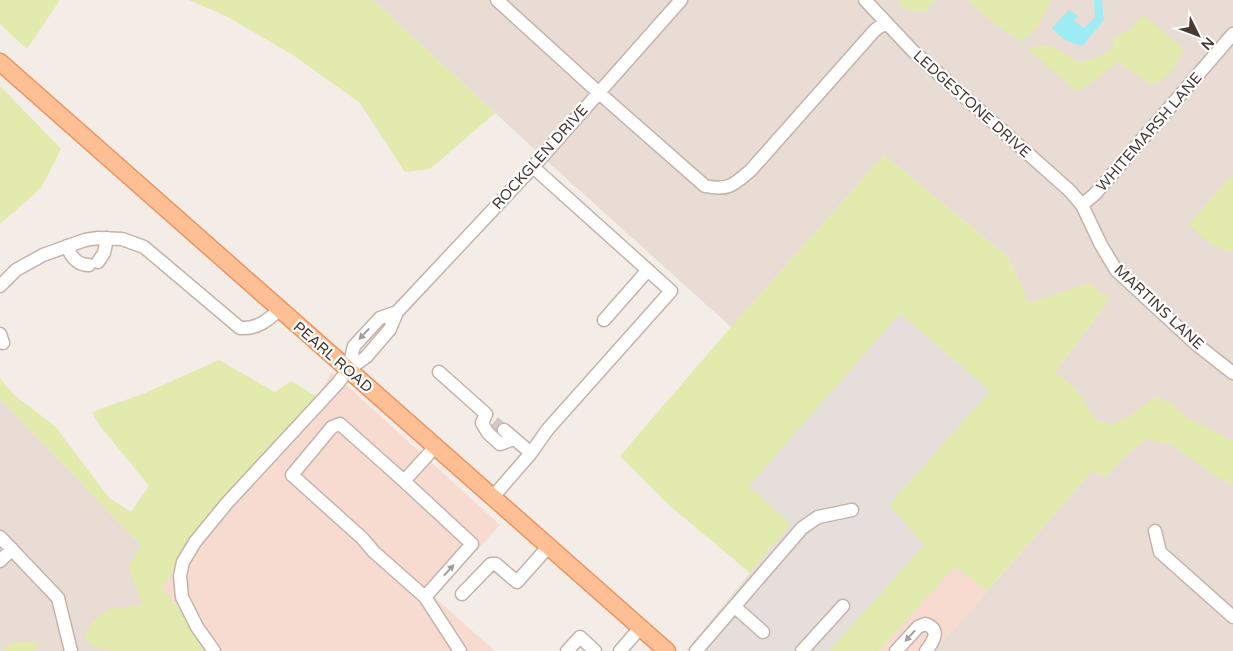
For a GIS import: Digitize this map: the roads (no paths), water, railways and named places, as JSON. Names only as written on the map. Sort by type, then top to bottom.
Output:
[{"type":"main road","name":"PEARL ROAD","points":[[0,62],[666,651]]},
{"type":"street","points":[[497,0],[705,186],[720,189],[733,185],[751,170],[875,30],[885,23]]},
{"type":"street","name":"ROCKGLEN DRIVE","points":[[214,651],[197,627],[182,597],[180,576],[183,562],[195,542],[227,503],[348,370],[366,357],[390,329],[397,312],[533,167],[681,0]]},
{"type":"street","name":"LEDGESTONE DRIVE","points":[[865,0],[885,23],[914,51],[1070,191],[1082,205]]},
{"type":"street","name":"WHITEMARSH LANE","points":[[1082,205],[1095,194],[1233,34]]},
{"type":"street","points":[[492,498],[531,453],[548,429],[671,291],[533,167]]},
{"type":"street","name":"MARTINS LANE","points":[[1082,205],[1101,245],[1116,270],[1196,344],[1233,373]]},
{"type":"street","points":[[67,246],[70,254],[82,265],[93,263],[104,253],[106,238]]},
{"type":"street","points":[[0,286],[16,270],[43,255],[85,240],[122,239],[144,247],[240,328],[251,328],[264,323],[279,310]]},
{"type":"street","points":[[604,320],[648,270]]},
{"type":"street","points":[[439,372],[531,453]]},
{"type":"street","points":[[495,422],[482,423],[488,433],[500,444],[514,439]]},
{"type":"street","points":[[425,597],[472,544],[340,424],[332,428],[292,475],[425,597],[460,651]]},
{"type":"street","points":[[404,481],[435,447]]},
{"type":"street","points":[[696,651],[802,528],[818,517],[852,510]]},
{"type":"street","points":[[1155,531],[1160,552],[1233,617]]},
{"type":"street","points":[[0,537],[58,598],[71,651]]},
{"type":"street","points":[[462,594],[491,564],[496,564],[517,582],[548,547]]},
{"type":"street","points":[[0,562],[12,549]]},
{"type":"street","points":[[802,651],[843,606]]},
{"type":"street","points":[[734,607],[763,632]]},
{"type":"street","points":[[896,651],[918,627],[925,624],[935,630],[935,637],[926,651]]},
{"type":"street","points":[[620,651],[640,628]]},
{"type":"street","points":[[567,651],[580,637],[595,651]]},
{"type":"water","points":[[1094,0],[1102,0],[1104,20],[1083,45],[1066,40],[1052,28],[1069,10],[1078,16],[1074,21],[1084,28],[1095,17]]},
{"type":"tunnel","points":[[494,422],[504,430]]}]
